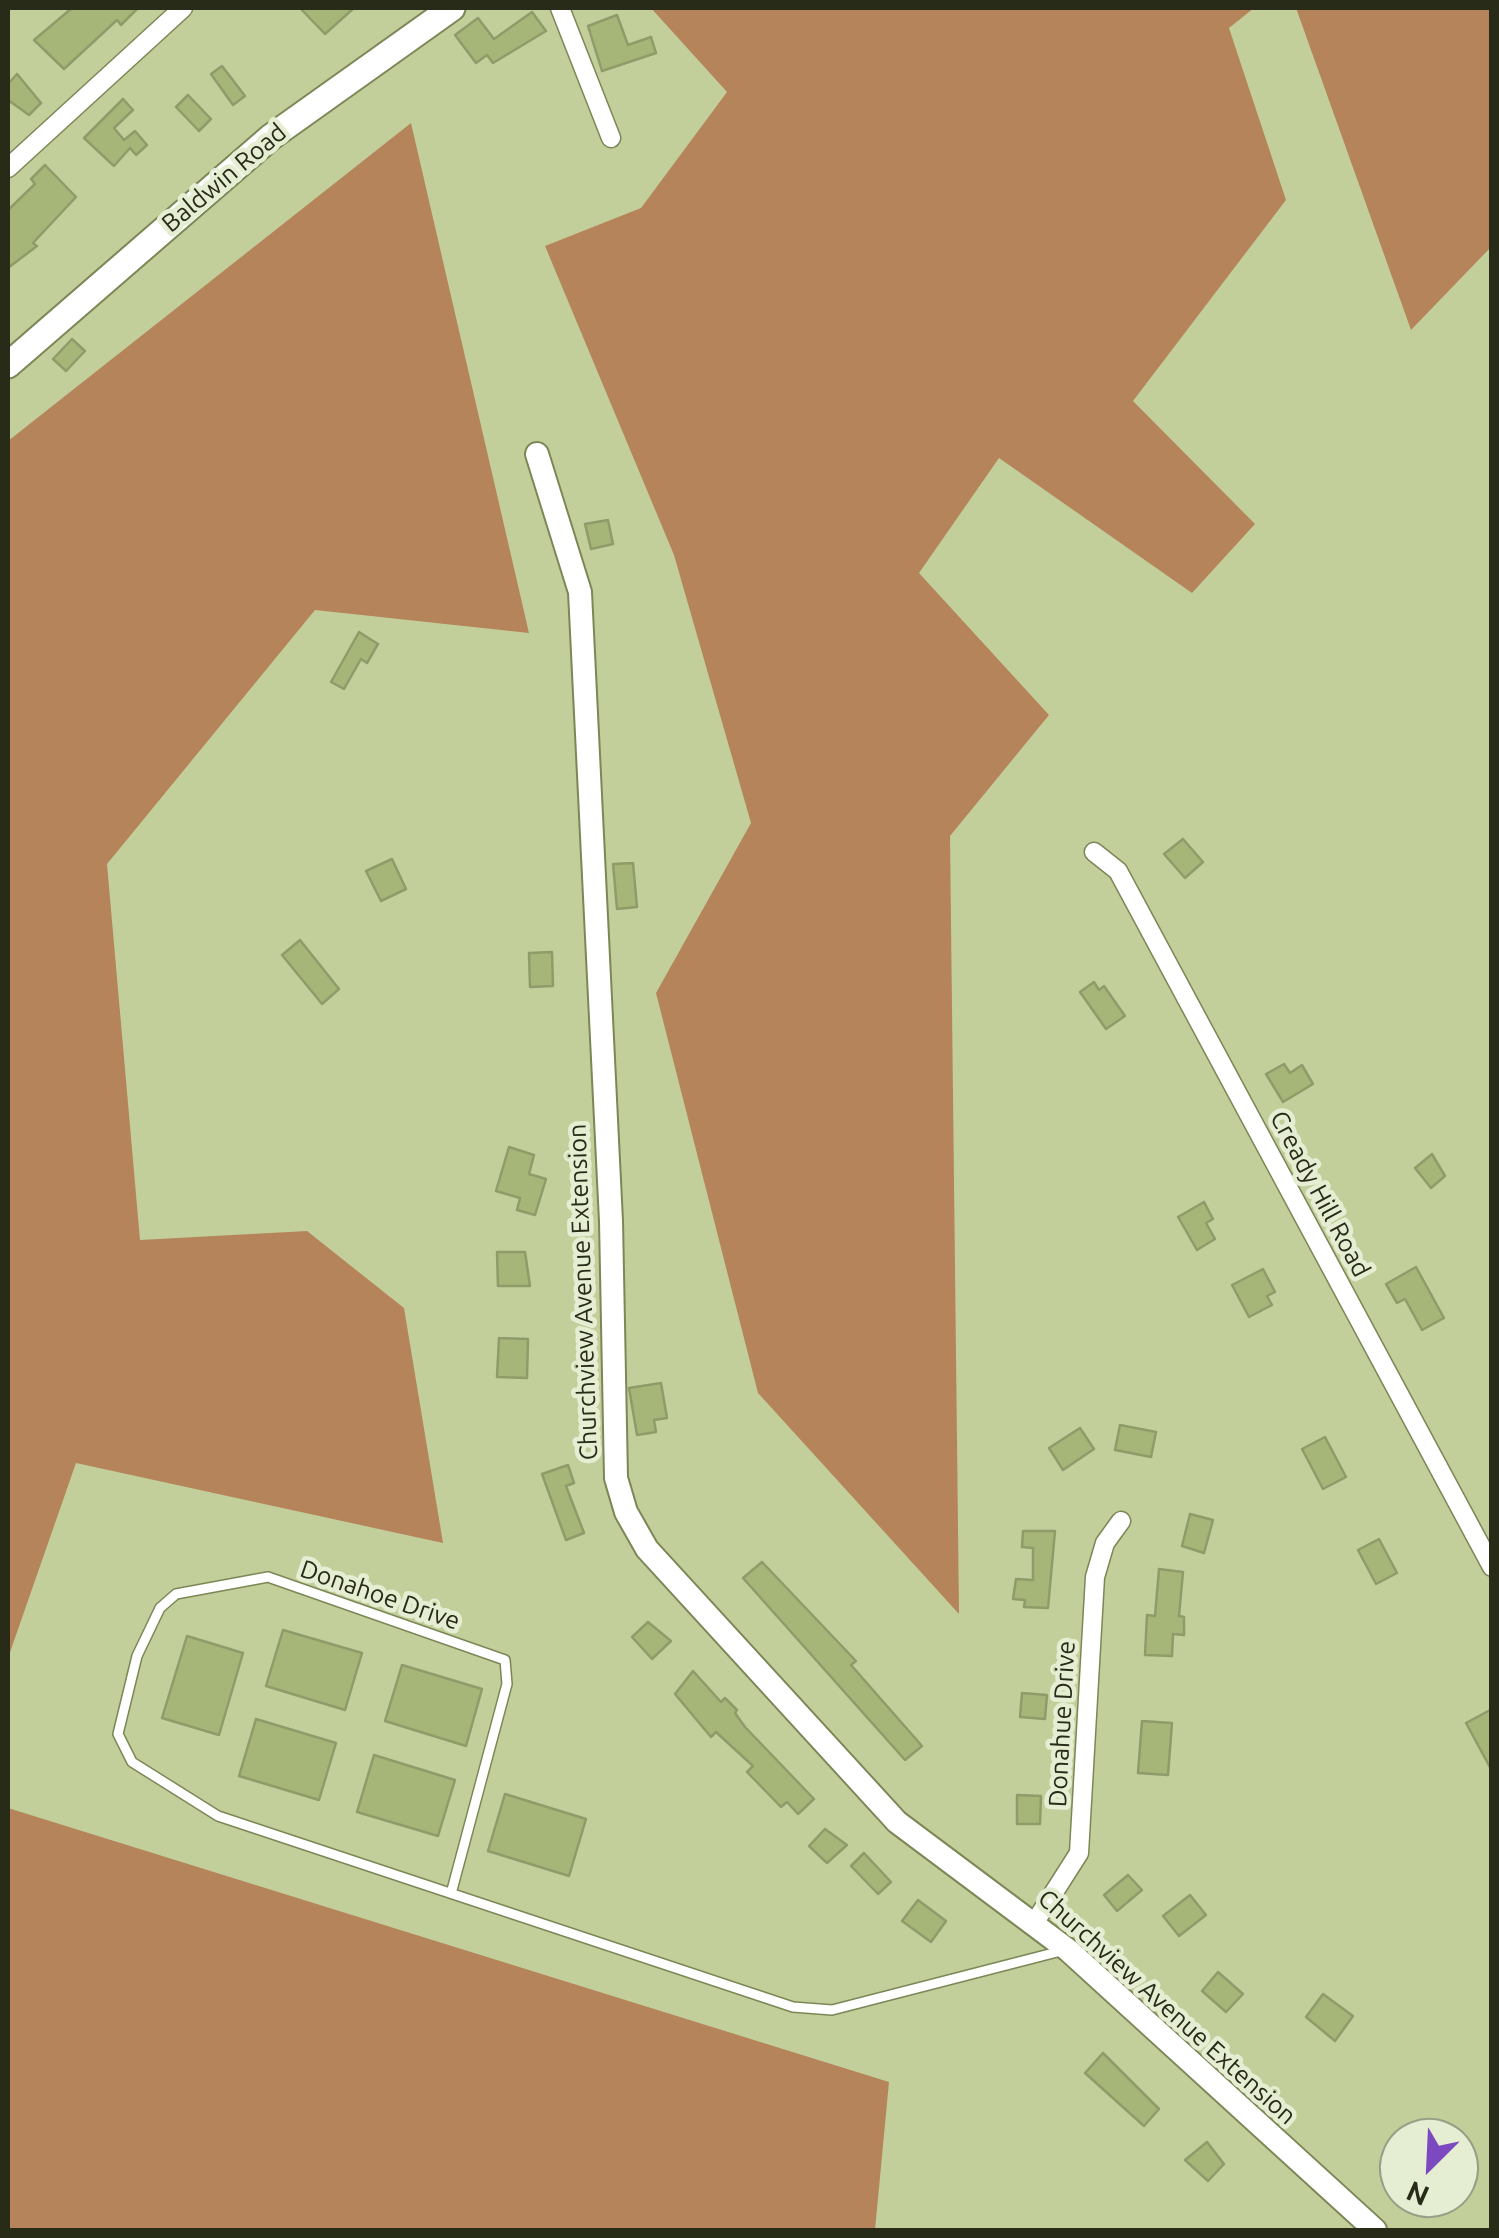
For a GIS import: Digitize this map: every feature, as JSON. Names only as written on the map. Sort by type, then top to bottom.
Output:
[{"type":"main road","name":"Baldwin Road","points":[[8,365],[271,137],[452,8]]},
{"type":"street","points":[[8,168],[183,8]]},
{"type":"street","points":[[560,8],[611,138]]},
{"type":"street","name":"Churchview Avenue Extension","points":[[537,454],[580,592],[611,1220],[616,1478],[626,1512],[646,1548],[897,1822],[1068,1950],[1375,2230]]},
{"type":"street","name":"Cready Hill Road","points":[[1094,852],[1118,870],[1492,1567]]},
{"type":"street","name":"Donahue Drive","points":[[1035,1922],[1079,1852],[1094,1577],[1106,1542],[1122,1522]]},
{"type":"lane","name":"Donahoe Drive","points":[[452,1890],[507,1684],[506,1660],[268,1577],[176,1594],[160,1608],[137,1656],[118,1734],[132,1762],[218,1816],[452,1890],[792,2007],[832,2010],[1068,1950]]},
{"type":"shaded area","points":[[651,8],[1254,8],[1229,28],[1286,200],[1133,401],[1255,524],[1192,593],[999,458],[919,573],[1049,715],[950,836],[959,1614],[758,1393],[656,993],[751,823],[674,555],[545,246],[641,208],[727,92]]},
{"type":"shaded area","points":[[1296,8],[1491,8],[1491,247],[1411,330]]},
{"type":"shaded area","points":[[411,123],[529,633],[315,610],[107,864],[140,1240],[307,1231],[404,1308],[443,1543],[76,1463],[8,1658],[8,441]]},
{"type":"shaded area","points":[[8,1808],[889,2082],[875,2230],[8,2230]]},
{"type":"building","points":[[72,8],[138,8],[121,25],[117,20],[64,69],[34,40]]},
{"type":"building","points":[[300,8],[354,8],[325,34]]},
{"type":"building","points":[[532,12],[546,31],[493,63],[487,55],[476,63],[455,35],[478,18],[494,39]]},
{"type":"building","points":[[617,15],[628,45],[651,37],[656,53],[602,71],[588,26]]},
{"type":"building","points":[[222,66],[245,96],[233,105],[211,74]]},
{"type":"building","points":[[17,74],[41,103],[29,115],[8,100],[8,84]]},
{"type":"building","points":[[188,95],[211,119],[199,131],[176,107]]},
{"type":"building","points":[[123,99],[133,110],[114,128],[124,140],[135,131],[147,145],[136,155],[130,148],[114,166],[84,138]]},
{"type":"building","points":[[45,165],[76,197],[33,243],[37,246],[8,268],[8,210],[35,184],[31,179]]},
{"type":"building","points":[[72,339],[85,351],[66,371],[53,359]]},
{"type":"building","points":[[608,520],[613,544],[591,549],[585,524]]},
{"type":"building","points":[[359,632],[378,644],[367,663],[361,659],[344,689],[331,682]]},
{"type":"building","points":[[1183,839],[1203,862],[1185,878],[1164,854]]},
{"type":"building","points":[[392,859],[406,889],[381,901],[366,871]]},
{"type":"building","points":[[633,863],[637,907],[617,909],[613,864]]},
{"type":"building","points":[[300,940],[339,989],[322,1004],[282,955]]},
{"type":"building","points":[[552,952],[553,986],[530,987],[529,953]]},
{"type":"building","points":[[1094,982],[1099,990],[1104,986],[1125,1016],[1106,1029],[1080,992]]},
{"type":"building","points":[[1284,1064],[1290,1073],[1302,1065],[1313,1084],[1283,1102],[1266,1074]]},
{"type":"building","points":[[509,1147],[534,1155],[529,1174],[546,1179],[535,1215],[517,1210],[520,1198],[496,1191]]},
{"type":"building","points":[[1432,1154],[1445,1176],[1431,1188],[1415,1168]]},
{"type":"building","points":[[1204,1202],[1213,1219],[1206,1223],[1215,1239],[1197,1250],[1178,1217]]},
{"type":"building","points":[[497,1252],[525,1252],[530,1286],[498,1286]]},
{"type":"building","points":[[1416,1267],[1444,1318],[1422,1330],[1405,1299],[1397,1303],[1386,1284]]},
{"type":"building","points":[[1263,1269],[1275,1292],[1267,1296],[1272,1305],[1249,1317],[1232,1285]]},
{"type":"building","points":[[499,1338],[528,1339],[527,1378],[497,1377]]},
{"type":"building","points":[[661,1383],[667,1418],[654,1420],[656,1432],[637,1435],[629,1388]]},
{"type":"building","points":[[1120,1425],[1156,1432],[1151,1457],[1115,1450]]},
{"type":"building","points":[[1080,1428],[1094,1449],[1063,1470],[1049,1448]]},
{"type":"building","points":[[1325,1437],[1346,1477],[1323,1489],[1302,1449]]},
{"type":"building","points":[[568,1465],[574,1483],[566,1486],[584,1533],[566,1540],[542,1474]]},
{"type":"building","points":[[1190,1514],[1213,1520],[1204,1553],[1182,1546]]},
{"type":"building","points":[[1023,1531],[1055,1531],[1048,1608],[1024,1607],[1025,1600],[1013,1599],[1016,1579],[1033,1580],[1033,1548],[1022,1547]]},
{"type":"building","points":[[1379,1539],[1397,1573],[1376,1584],[1358,1550]]},
{"type":"building","points":[[762,1562],[856,1661],[851,1665],[922,1746],[905,1760],[743,1578]]},
{"type":"building","points":[[1159,1569],[1183,1572],[1179,1616],[1184,1617],[1184,1635],[1173,1634],[1172,1656],[1145,1655],[1147,1615],[1155,1616]]},
{"type":"building","points":[[648,1622],[671,1641],[652,1659],[632,1637]]},
{"type":"building","points":[[283,1630],[362,1653],[345,1710],[266,1686]]},
{"type":"building","points":[[187,1636],[243,1653],[219,1735],[162,1718]]},
{"type":"building","points":[[402,1665],[482,1689],[466,1746],[385,1721]]},
{"type":"building","points":[[693,1671],[721,1702],[725,1698],[737,1710],[735,1713],[745,1727],[814,1799],[798,1814],[787,1802],[781,1807],[747,1772],[753,1766],[716,1732],[711,1737],[675,1694]]},
{"type":"building","points":[[1022,1693],[1047,1695],[1045,1719],[1020,1717]]},
{"type":"building","points":[[1492,1709],[1492,1771],[1466,1723]]},
{"type":"building","points":[[256,1719],[336,1743],[319,1800],[239,1776]]},
{"type":"building","points":[[1142,1721],[1172,1723],[1168,1775],[1138,1773]]},
{"type":"building","points":[[374,1755],[455,1780],[438,1836],[357,1812]]},
{"type":"building","points":[[505,1794],[586,1819],[569,1876],[488,1851]]},
{"type":"building","points":[[1017,1795],[1041,1796],[1040,1824],[1017,1824]]},
{"type":"building","points":[[825,1829],[847,1845],[827,1863],[809,1846]]},
{"type":"building","points":[[864,1853],[891,1882],[878,1894],[851,1866]]},
{"type":"building","points":[[1128,1875],[1142,1890],[1117,1911],[1104,1895]]},
{"type":"building","points":[[1190,1895],[1206,1915],[1179,1936],[1163,1916]]},
{"type":"building","points":[[918,1900],[946,1921],[931,1942],[902,1921]]},
{"type":"building","points":[[1218,1972],[1243,1994],[1226,2012],[1202,1991]]},
{"type":"building","points":[[1323,1994],[1353,2016],[1335,2041],[1306,2017]]},
{"type":"building","points":[[1103,2053],[1159,2109],[1144,2126],[1085,2073]]},
{"type":"building","points":[[1207,2142],[1224,2164],[1208,2181],[1185,2160]]}]
